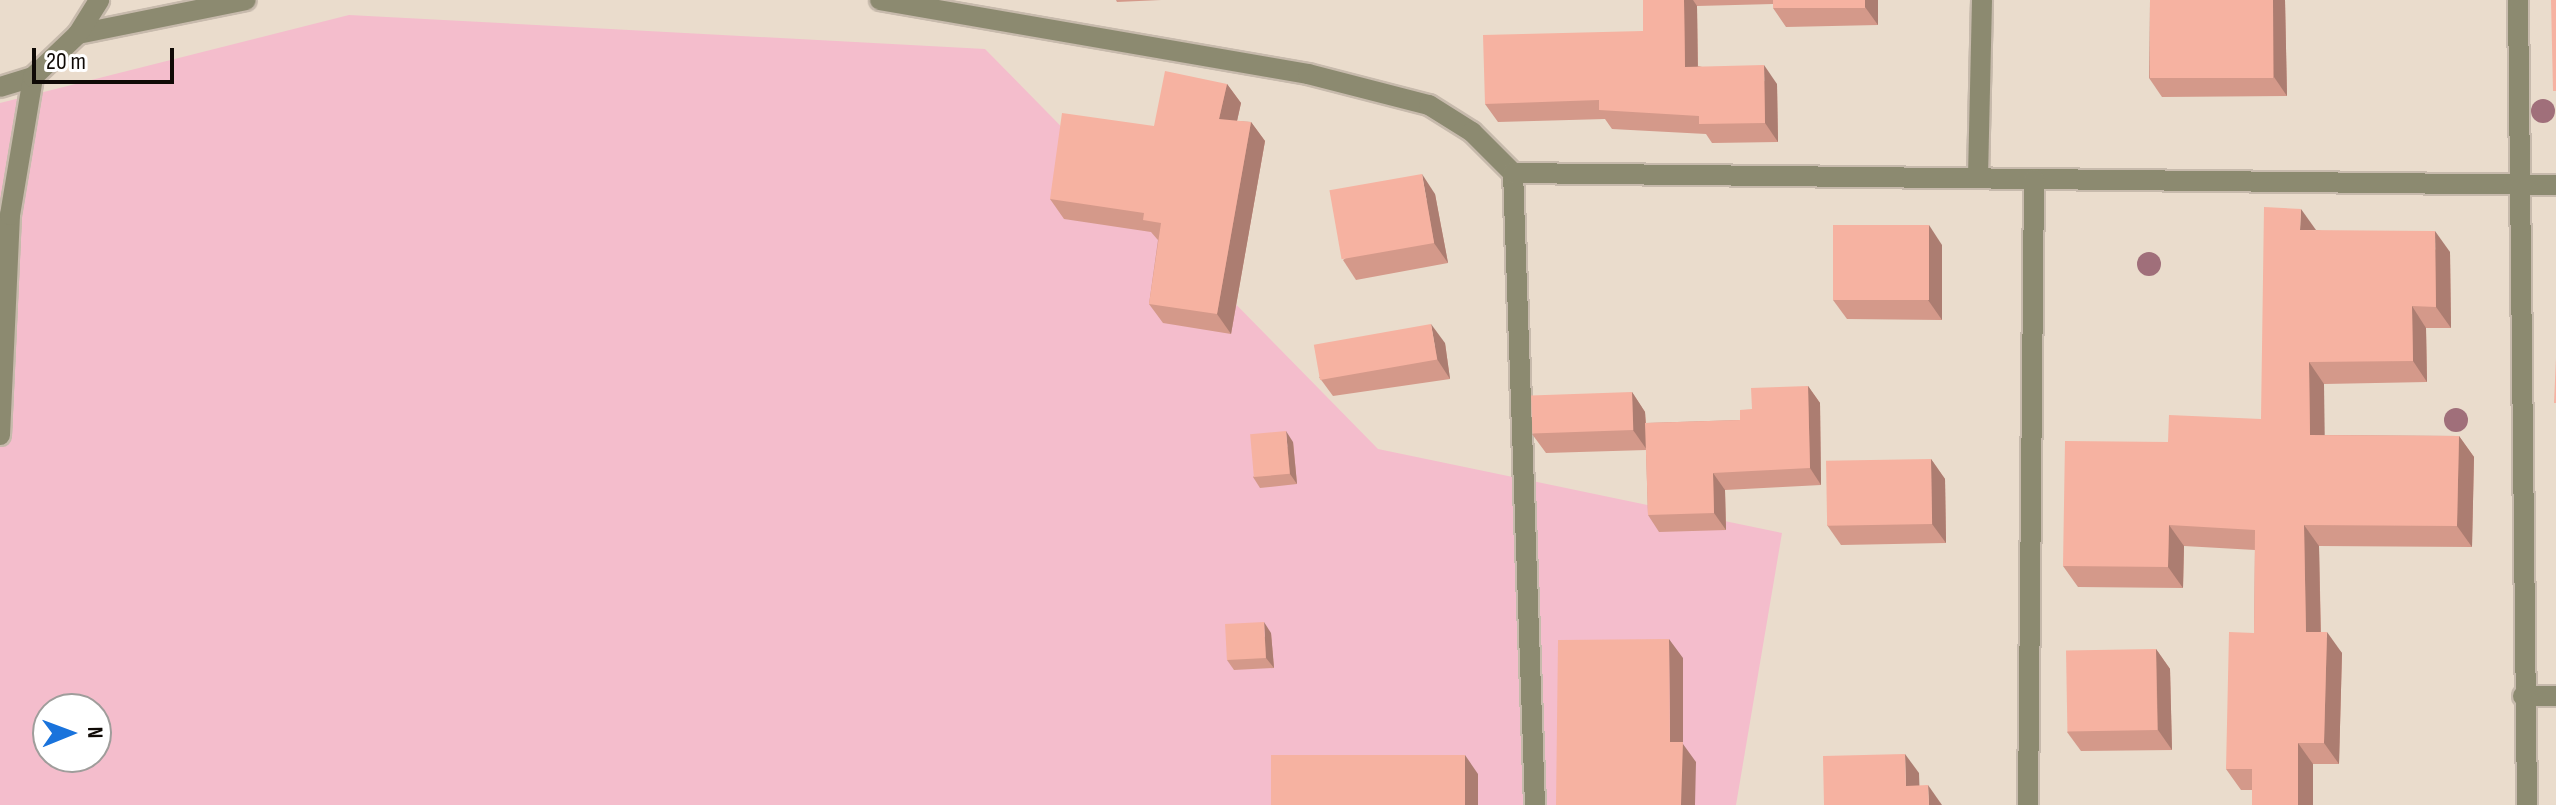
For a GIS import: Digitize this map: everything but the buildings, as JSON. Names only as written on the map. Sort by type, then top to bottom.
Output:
[{"type":"street","points":[[0,87],[33,77],[78,34],[99,0]]},
{"type":"street","points":[[78,34],[246,0]]},
{"type":"street","points":[[880,0],[1308,74],[1429,105],[1472,132],[1513,173],[1535,805]]},
{"type":"street","points":[[1978,177],[1982,0]]},
{"type":"street","points":[[2518,0],[2522,185],[2523,696],[2527,805]]},
{"type":"street","points":[[0,435],[10,215],[33,77]]},
{"type":"street","points":[[1513,173],[2556,185]]},
{"type":"street","points":[[2028,805],[2034,179]]},
{"type":"street","points":[[2523,696],[2556,696]]},
{"type":"shaded area","points":[[349,15],[985,49],[1378,449],[1782,533],[1736,805],[0,805],[0,103]]}]
